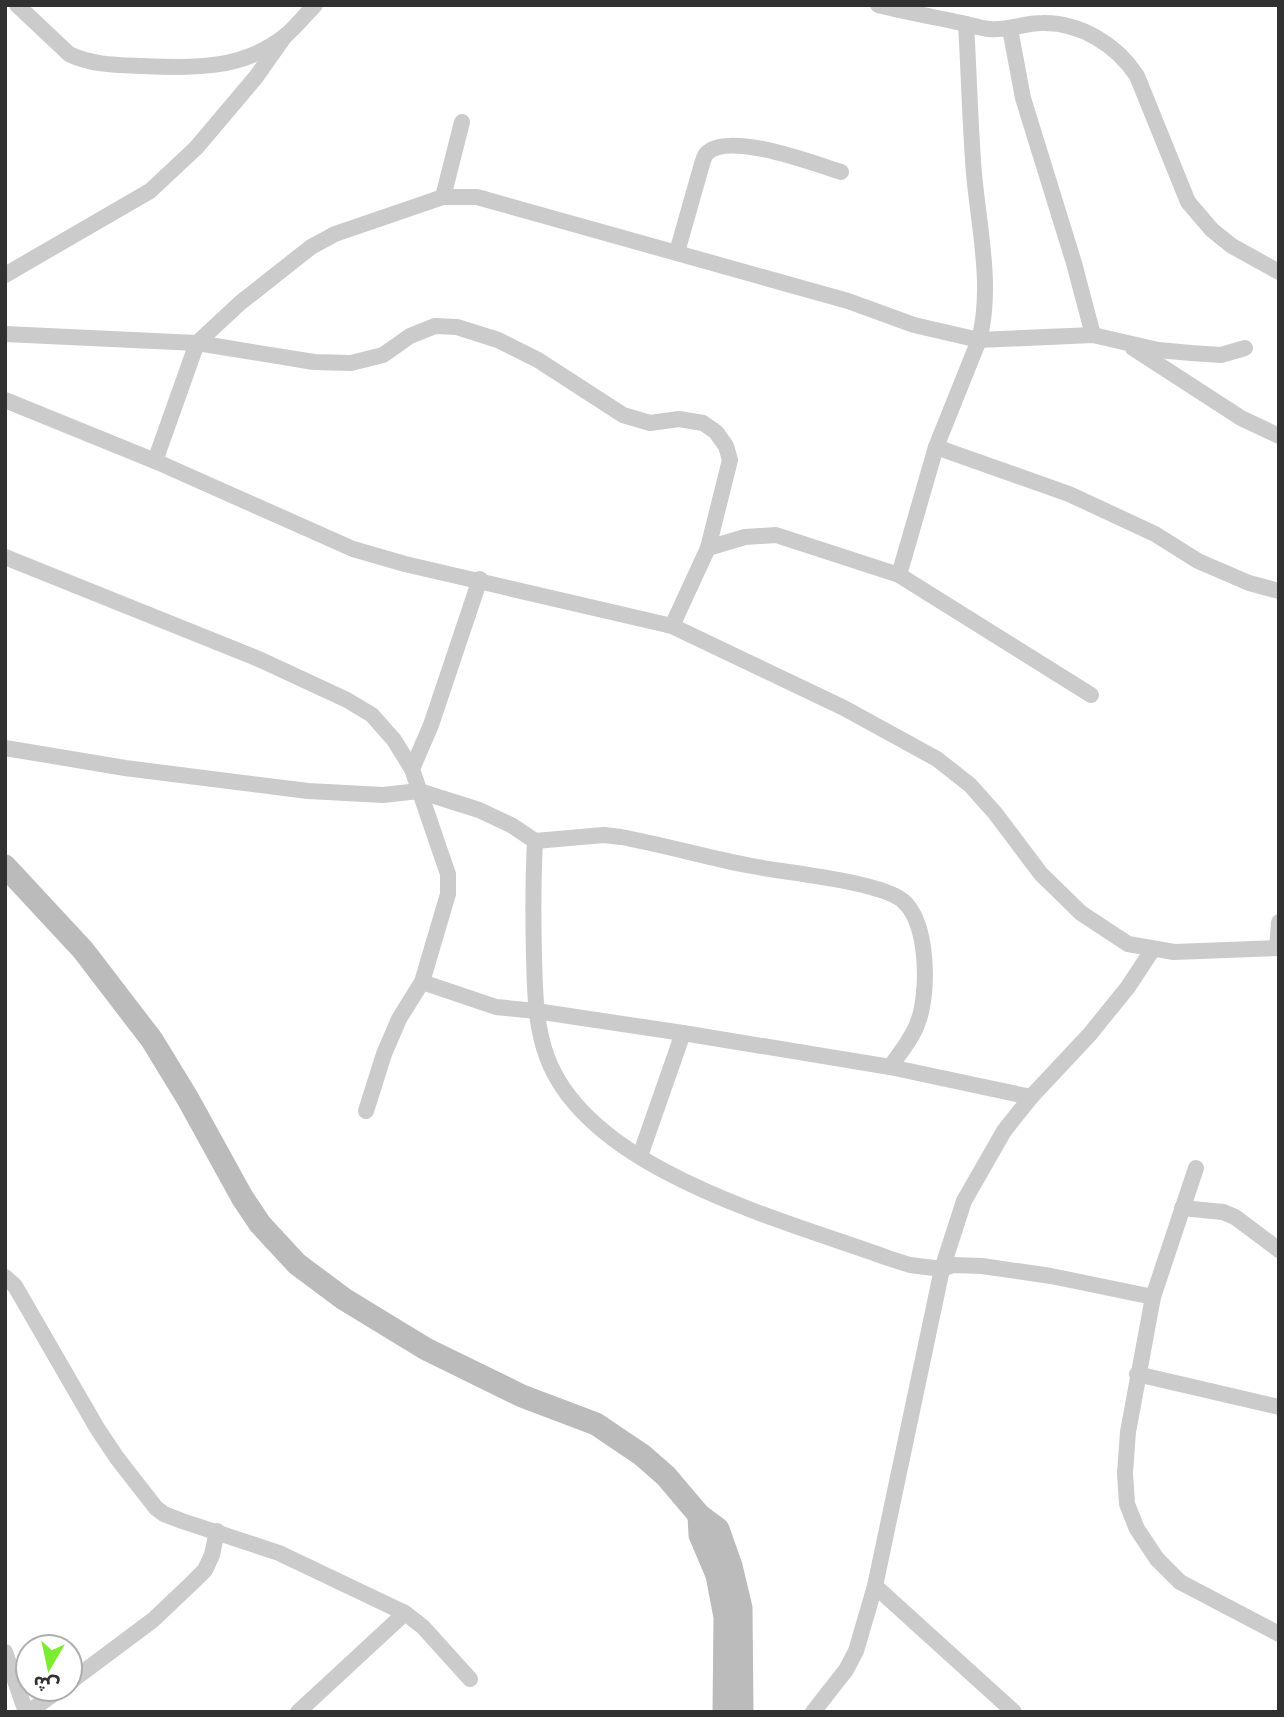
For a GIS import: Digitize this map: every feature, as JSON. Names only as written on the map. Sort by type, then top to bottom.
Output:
[{"type":"street","points":[[17,5],[69,54],[99,63],[200,68],[259,52],[285,36]]},
{"type":"street","points":[[5,275],[150,191],[196,148],[257,77],[285,36],[315,5]]},
{"type":"street","points":[[877,5],[987,29],[1010,29],[1043,23],[1059,24],[1078,28],[1114,48],[1128,61],[1138,76],[1188,202],[1212,230],[1232,246],[1279,272]]},
{"type":"street","points":[[899,575],[936,447],[979,340],[984,308],[967,24]]},
{"type":"street","points":[[1010,29],[1023,98],[1074,263],[1093,335]]},
{"type":"street","points":[[443,197],[462,122]]},
{"type":"street","points":[[677,252],[702,164],[707,153],[715,148],[725,145],[752,147],[841,172]]},
{"type":"street","points":[[155,461],[197,343],[240,303],[311,247],[335,234],[443,197],[477,197],[848,302],[914,325],[979,340],[1093,335],[1158,350],[1221,355],[1245,348]]},
{"type":"street","points":[[5,334],[197,343],[314,362],[351,363],[383,355],[410,336],[435,326],[457,327],[498,340],[538,360],[623,415],[650,423],[679,419],[703,423],[716,432],[726,446],[730,460],[708,548],[672,626]]},
{"type":"street","points":[[1125,343],[1241,418],[1279,436]]},
{"type":"street","points":[[5,400],[155,461],[353,549],[405,564],[480,579],[672,626],[844,708],[937,759],[970,785],[1041,874],[1081,913],[1128,944],[1174,952],[1278,948],[1279,922]]},
{"type":"street","points":[[936,447],[1069,494],[1155,534],[1198,561],[1249,583],[1279,591]]},
{"type":"street","points":[[708,548],[745,537],[776,535],[899,575],[1091,695]]},
{"type":"street","points":[[5,557],[261,660],[347,700],[372,715],[394,740],[412,769],[448,874],[447,894],[422,982],[399,1019],[389,1042],[366,1111]]},
{"type":"street","points":[[412,769],[431,725],[480,579]]},
{"type":"street","points":[[5,747],[125,768],[308,792],[383,795],[419,791],[479,810],[511,825],[535,841],[604,835],[885,892],[903,901],[914,918],[922,940],[924,997],[918,1023],[890,1068]]},
{"type":"street","points":[[535,841],[533,880],[536,1011],[546,1055],[555,1075],[578,1108],[640,1156],[720,1199],[910,1265],[942,1269],[953,1265],[982,1266],[1051,1276],[1153,1297]]},
{"type":"street","points":[[5,866],[83,950],[152,1040],[254,1215],[296,1264],[344,1299],[426,1349],[522,1396],[596,1424],[642,1455],[666,1476],[699,1515],[718,1529],[732,1566],[741,1608],[742,1712]]},
{"type":"street","points":[[813,1712],[846,1670],[856,1651],[875,1586],[942,1269],[964,1201],[1004,1130],[1090,1034],[1128,987],[1153,949]]},
{"type":"street","points":[[422,982],[496,1007],[683,1033],[890,1068],[1031,1097]]},
{"type":"street","points":[[640,1156],[683,1033]]},
{"type":"street","points":[[1196,1168],[1153,1297],[1137,1374],[1128,1432],[1125,1473],[1127,1504],[1137,1529],[1157,1559],[1180,1582],[1279,1634]]},
{"type":"street","points":[[1182,1208],[1223,1212],[1235,1217],[1279,1250]]},
{"type":"street","points":[[5,1277],[15,1286],[97,1428],[149,1502],[164,1514],[279,1553],[405,1613],[423,1628],[470,1679]]},
{"type":"street","points":[[1137,1374],[1279,1408]]},
{"type":"street","points":[[699,1515],[700,1535],[718,1575],[725,1617],[724,1712]]},
{"type":"street","points":[[84,1672],[153,1620],[205,1570],[212,1555],[217,1531]]},
{"type":"street","points":[[875,1586],[1014,1712]]},
{"type":"street","points":[[298,1712],[405,1613]]},
{"type":"street","points":[[5,1652],[27,1712]]}]
